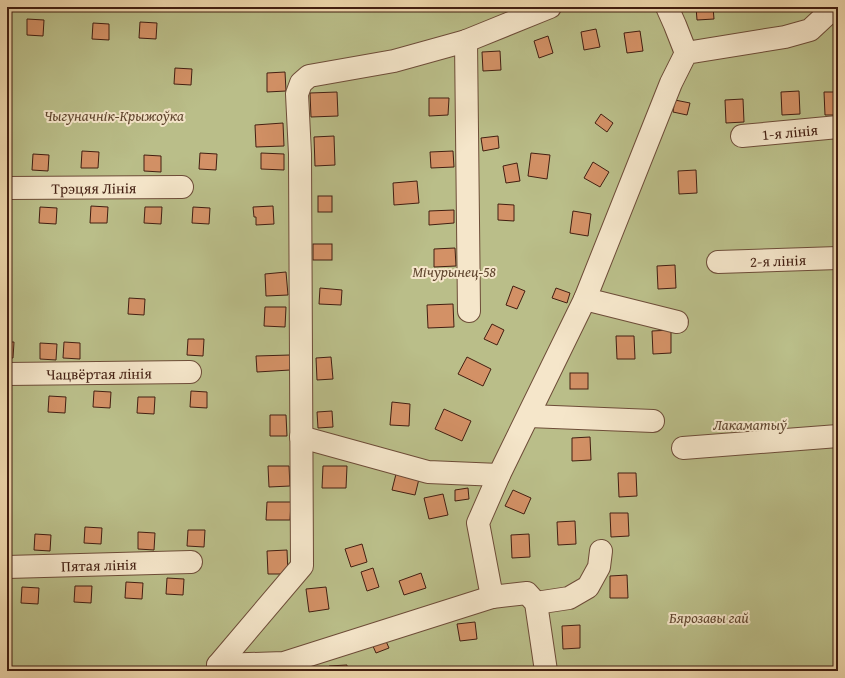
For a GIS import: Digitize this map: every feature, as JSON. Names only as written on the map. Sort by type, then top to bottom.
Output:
[{"type":"street","points":[[218,668],[302,566],[300,154],[297,94],[301,84],[309,76],[394,62],[466,41],[550,7]]},
{"type":"street","points":[[686,54],[785,37],[810,30],[832,7]]},
{"type":"street","points":[[492,597],[478,523],[499,475],[585,298],[668,90],[686,54],[673,13]]},
{"type":"street","points":[[466,41],[469,311]]},
{"type":"street","name":"1-я лінія","points":[[742,136],[838,127]]},
{"type":"street","name":"Трэцяя Лінія","points":[[7,188],[182,187]]},
{"type":"street","name":"2-я лінія","points":[[718,262],[838,258]]},
{"type":"street","points":[[585,298],[678,322]]},
{"type":"street","name":"Чацвёртая лінія","points":[[7,374],[190,372]]},
{"type":"street","points":[[529,416],[653,421]]},
{"type":"street","points":[[683,448],[838,436]]},
{"type":"street","points":[[301,437],[428,472],[499,475]]},
{"type":"street","points":[[536,603],[569,598],[588,587],[599,567],[601,551]]},
{"type":"street","name":"Пятая лінія","points":[[7,567],[191,562]]},
{"type":"street","points":[[218,668],[284,663],[492,597],[527,593],[536,603],[546,671]]},
{"type":"green space","points":[[7,7],[838,7],[838,671],[7,671]]},
{"type":"building","points":[[696,7],[713,7],[714,19],[697,20]]},
{"type":"building","points":[[27,19],[44,20],[43,36],[27,35]]},
{"type":"building","points":[[140,22],[157,23],[156,39],[139,38]]},
{"type":"building","points":[[93,23],[109,24],[109,40],[92,39]]},
{"type":"building","points":[[596,29],[600,47],[584,50],[581,32]]},
{"type":"building","points":[[640,31],[643,51],[627,53],[624,33]]},
{"type":"building","points":[[548,36],[553,53],[539,58],[534,41]]},
{"type":"building","points":[[500,51],[501,70],[483,71],[482,52]]},
{"type":"building","points":[[175,68],[192,69],[191,85],[174,84]]},
{"type":"building","points":[[285,72],[286,91],[267,92],[267,73]]},
{"type":"building","points":[[799,91],[800,114],[782,115],[781,92]]},
{"type":"building","points":[[337,92],[338,116],[311,117],[310,93]]},
{"type":"building","points":[[824,92],[838,92],[838,115],[825,115]]},
{"type":"building","points":[[429,98],[449,98],[448,115],[429,116]]},
{"type":"building","points":[[743,99],[744,122],[726,123],[725,100]]},
{"type":"building","points":[[675,100],[690,103],[687,115],[673,112]]},
{"type":"building","points":[[601,114],[613,123],[607,132],[595,123]]},
{"type":"building","points":[[283,123],[284,146],[256,147],[255,125]]},
{"type":"building","points":[[334,136],[335,165],[315,166],[314,137]]},
{"type":"building","points":[[498,136],[499,148],[483,151],[481,138]]},
{"type":"building","points":[[82,151],[99,152],[98,168],[81,168]]},
{"type":"building","points":[[453,151],[454,167],[431,168],[430,152]]},
{"type":"building","points":[[200,153],[217,154],[216,170],[199,169]]},
{"type":"building","points":[[261,153],[284,154],[284,170],[261,169]]},
{"type":"building","points":[[531,153],[550,155],[547,179],[528,176]]},
{"type":"building","points":[[33,154],[49,155],[48,171],[32,170]]},
{"type":"building","points":[[144,155],[161,156],[161,172],[144,171]]},
{"type":"building","points":[[593,162],[609,172],[600,187],[584,178]]},
{"type":"building","points":[[517,163],[520,181],[506,183],[503,166]]},
{"type":"building","points":[[696,170],[697,193],[679,194],[678,171]]},
{"type":"building","points":[[417,181],[419,203],[394,205],[393,183]]},
{"type":"building","points":[[318,196],[332,196],[332,212],[318,212]]},
{"type":"building","points":[[498,204],[514,205],[514,221],[498,220]]},
{"type":"building","points":[[91,206],[108,207],[107,223],[90,223]]},
{"type":"building","points":[[273,206],[274,224],[256,225],[256,217],[254,217],[253,207]]},
{"type":"building","points":[[40,207],[57,208],[56,224],[39,223]]},
{"type":"building","points":[[145,207],[162,207],[161,224],[144,223]]},
{"type":"building","points":[[193,207],[210,208],[209,224],[192,223]]},
{"type":"building","points":[[454,210],[454,223],[429,225],[429,211]]},
{"type":"building","points":[[573,211],[591,214],[588,236],[570,233]]},
{"type":"building","points":[[313,244],[332,244],[332,260],[313,260]]},
{"type":"building","points":[[455,248],[456,266],[434,267],[434,249]]},
{"type":"building","points":[[675,265],[676,288],[658,289],[657,266]]},
{"type":"building","points":[[286,272],[288,295],[266,296],[265,274]]},
{"type":"building","points":[[513,286],[525,291],[517,309],[506,305]]},
{"type":"building","points":[[320,288],[342,290],[341,305],[319,304]]},
{"type":"building","points":[[556,288],[570,293],[567,303],[552,298]]},
{"type":"building","points":[[129,298],[145,299],[144,315],[128,314]]},
{"type":"building","points":[[453,304],[454,327],[428,328],[427,305]]},
{"type":"building","points":[[265,307],[286,307],[285,327],[264,326]]},
{"type":"building","points":[[492,324],[504,330],[497,345],[484,339]]},
{"type":"building","points":[[671,330],[671,353],[653,354],[652,331]]},
{"type":"building","points":[[616,336],[634,336],[635,359],[617,359]]},
{"type":"building","points":[[188,339],[204,339],[203,356],[187,355]]},
{"type":"building","points":[[7,342],[14,342],[13,358],[7,358]]},
{"type":"building","points":[[64,342],[80,343],[80,359],[63,358]]},
{"type":"building","points":[[40,343],[57,344],[56,360],[40,359]]},
{"type":"building","points":[[290,355],[290,370],[257,372],[256,356]]},
{"type":"building","points":[[331,357],[333,379],[317,380],[316,358]]},
{"type":"building","points":[[467,357],[491,369],[483,386],[458,374]]},
{"type":"building","points":[[570,373],[588,373],[588,389],[570,389]]},
{"type":"building","points":[[94,391],[111,392],[110,408],[93,407]]},
{"type":"building","points":[[191,391],[207,392],[207,408],[190,407]]},
{"type":"building","points":[[49,396],[66,397],[65,413],[48,412]]},
{"type":"building","points":[[138,397],[155,397],[154,414],[137,413]]},
{"type":"building","points":[[392,402],[410,404],[409,426],[390,425]]},
{"type":"building","points":[[444,409],[471,421],[462,441],[435,429]]},
{"type":"building","points":[[332,411],[333,427],[318,428],[317,412]]},
{"type":"building","points":[[270,415],[286,415],[287,436],[270,436]]},
{"type":"building","points":[[590,437],[591,460],[572,461],[572,438]]},
{"type":"building","points":[[268,466],[289,466],[290,486],[269,487]]},
{"type":"building","points":[[323,466],[347,466],[346,488],[322,488]]},
{"type":"building","points":[[618,473],[636,473],[637,496],[619,497]]},
{"type":"building","points":[[396,474],[419,479],[415,495],[392,490]]},
{"type":"building","points":[[468,488],[469,499],[455,501],[455,490]]},
{"type":"building","points":[[513,490],[531,498],[524,514],[505,506]]},
{"type":"building","points":[[443,494],[448,515],[429,519],[424,498]]},
{"type":"building","points":[[267,502],[291,502],[290,520],[266,520]]},
{"type":"building","points":[[610,513],[628,513],[629,536],[611,537]]},
{"type":"building","points":[[575,521],[576,544],[558,545],[557,522]]},
{"type":"building","points":[[85,527],[102,528],[101,544],[84,543]]},
{"type":"building","points":[[188,530],[205,530],[204,547],[187,546]]},
{"type":"building","points":[[138,532],[155,533],[154,550],[138,549]]},
{"type":"building","points":[[35,534],[51,535],[50,551],[34,550]]},
{"type":"building","points":[[529,534],[530,557],[512,558],[511,535]]},
{"type":"building","points":[[362,544],[367,562],[351,567],[345,549]]},
{"type":"building","points":[[287,550],[288,574],[268,574],[267,551]]},
{"type":"building","points":[[373,568],[379,587],[367,591],[361,572]]},
{"type":"building","points":[[421,573],[426,588],[404,595],[399,581]]},
{"type":"building","points":[[627,575],[628,598],[610,598],[610,576]]},
{"type":"building","points":[[167,578],[184,579],[183,595],[166,594]]},
{"type":"building","points":[[126,582],[143,583],[142,599],[125,598]]},
{"type":"building","points":[[75,586],[92,586],[91,603],[74,602]]},
{"type":"building","points":[[22,587],[39,588],[38,604],[21,603]]},
{"type":"building","points":[[326,587],[329,609],[309,612],[306,589]]},
{"type":"building","points":[[475,622],[477,639],[460,641],[457,624]]},
{"type":"building","points":[[580,625],[580,648],[563,649],[562,626]]},
{"type":"building","points":[[385,639],[389,648],[376,653],[372,644]]},
{"type":"building","points":[[347,665],[347,671],[329,671],[329,666]]},
{"type":"park label","name":"Чыгуначнік-Крыжоўка","points":[[114,115]]},
{"type":"park label","name":"Мічурынец-58","points":[[454,271]]},
{"type":"park label","name":"Лакаматыў","points":[[750,424]]},
{"type":"park label","name":"Бярозавы гай","points":[[709,617]]}]
